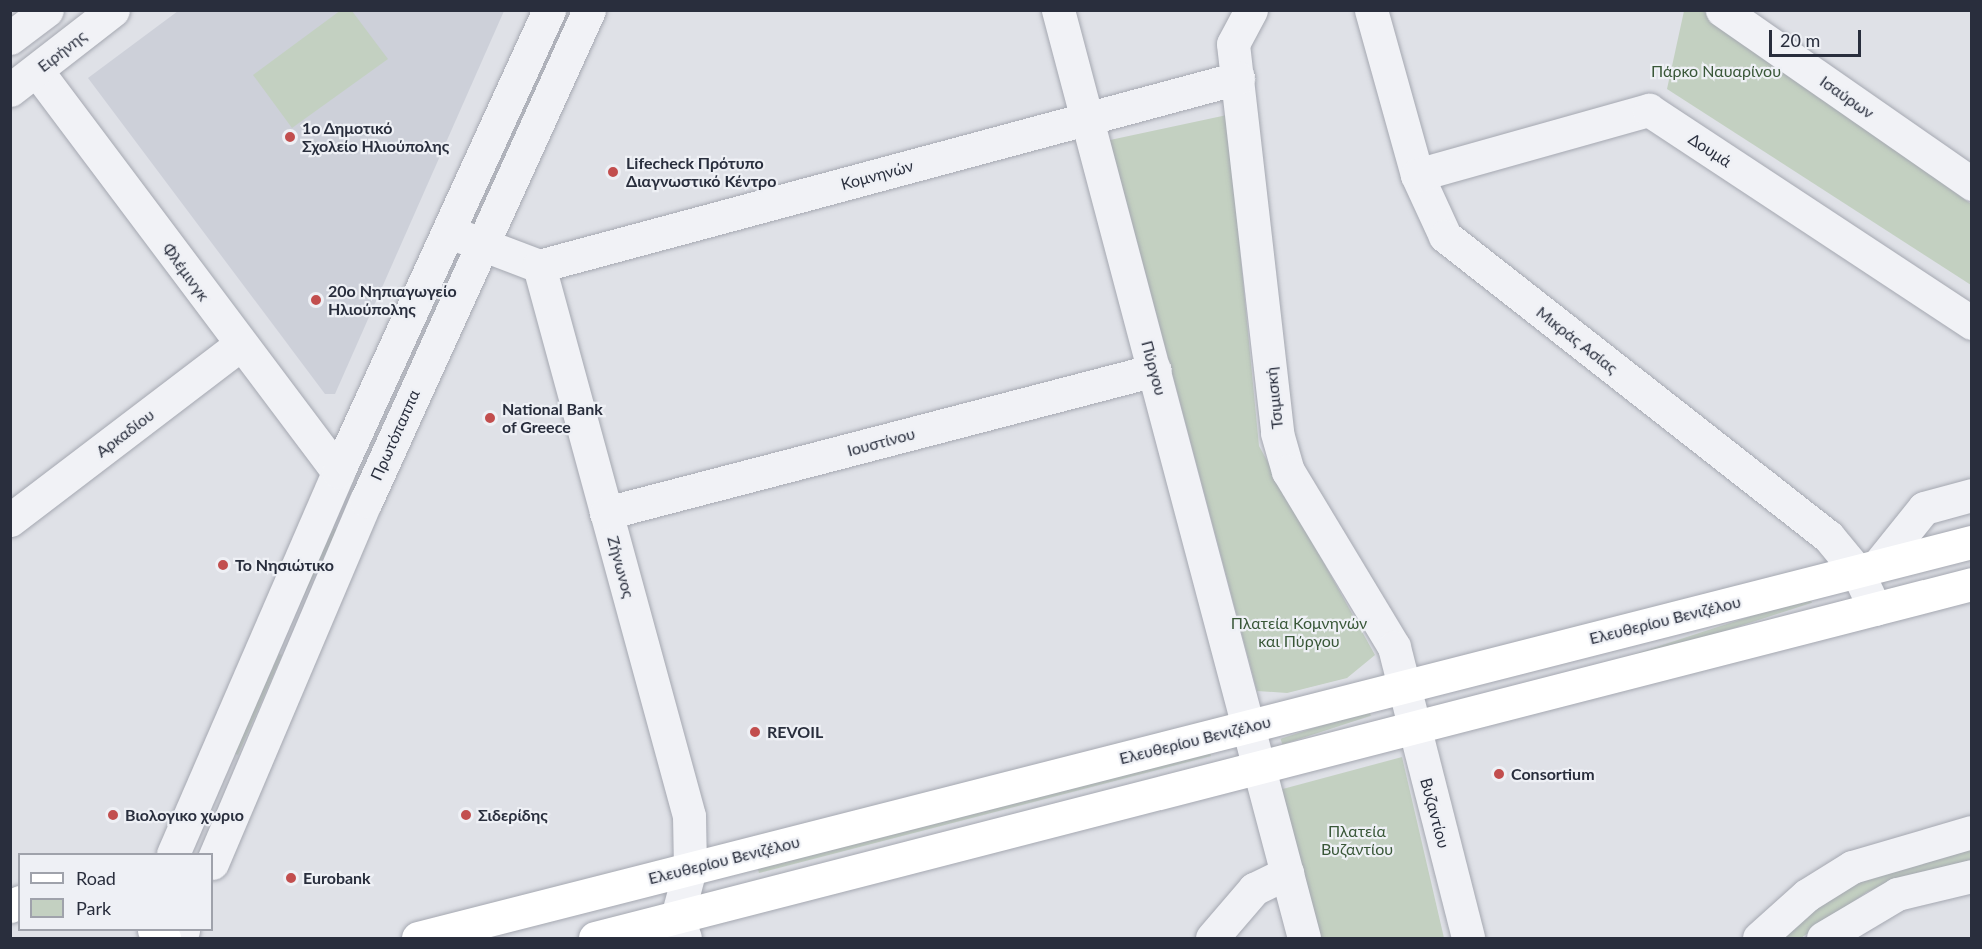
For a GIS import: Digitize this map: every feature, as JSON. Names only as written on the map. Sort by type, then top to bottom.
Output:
[{"type":"main road","name":"Ελευθερίου Βενιζέλου","points":[[418,939],[1971,542]]},
{"type":"main road","points":[[595,939],[693,927],[1259,766],[1971,584]]},
{"type":"street","points":[[10,38],[48,10]]},
{"type":"street","name":"Ειρήνης","points":[[10,90],[113,10]]},
{"type":"street","points":[[174,853],[338,471],[549,10]]},
{"type":"street","name":"Πρωτόπαππα","points":[[213,861],[481,245],[589,10]]},
{"type":"street","name":"Πύργου","points":[[1058,10],[1248,726]]},
{"type":"street","points":[[1238,78],[1233,44],[1251,10]]},
{"type":"street","name":"Μικράς Ασίας","points":[[1371,10],[1417,175],[1445,236],[1868,568],[1875,609]]},
{"type":"street","name":"Ισαύρων","points":[[1722,10],[1971,184]]},
{"type":"street","name":"Φλέμινγκ","points":[[37,70],[240,345],[338,471]]},
{"type":"street","name":"Κομνηνών","points":[[539,266],[1238,78]]},
{"type":"street","name":"Τσιμισκή","points":[[1238,78],[1280,443],[1288,471],[1394,647],[1406,686]]},
{"type":"street","name":"Δουμά","points":[[1417,175],[1649,110],[1971,323]]},
{"type":"street","points":[[448,231],[539,266]]},
{"type":"street","name":"Ζήνωνος","points":[[539,266],[689,816],[693,927]]},
{"type":"street","name":"Αρκαδίου","points":[[10,520],[240,345]]},
{"type":"street","name":"Ιουστίνου","points":[[606,513],[1155,370]]},
{"type":"street","points":[[1868,568],[1924,508],[1971,495]]},
{"type":"street","name":"Βυζαντίου","points":[[1406,686],[1413,727],[1468,939]]},
{"type":"street","points":[[1248,726],[1304,939]]},
{"type":"street","points":[[1758,939],[1807,895],[1852,867],[1971,832]]},
{"type":"street","points":[[1212,939],[1254,889],[1287,873]]},
{"type":"street","points":[[1822,939],[1889,897],[1971,876]]},
{"type":"shaded area","name":"1ο Δημοτικό Σχολείο Ηλιούπολης","points":[[178,11],[504,11],[335,394],[325,394],[88,78]]},
{"type":"green space","points":[[341,10],[352,11],[388,59],[292,128],[253,75]]},
{"type":"green space","name":"Πάρκο Ναυαρίνου","points":[[1684,11],[1703,11],[1971,204],[1971,285],[1667,89]]},
{"type":"green space","name":"Πλατεία Κομνηνών και Πύργου","points":[[1227,115],[1259,446],[1375,655],[1347,678],[1287,693],[1257,691],[1110,140]]},
{"type":"green space","points":[[334,528],[338,530],[281,641],[277,639]]},
{"type":"green space","points":[[1810,597],[1812,603],[1476,712],[1474,706]]},
{"type":"green space","points":[[279,654],[282,655],[238,755],[234,753]]},
{"type":"green space","points":[[1369,710],[1371,716],[1282,744],[1281,739]]},
{"type":"green space","points":[[1210,751],[1211,756],[759,873],[757,866]]},
{"type":"green space","name":"Πλατεία Βυζαντίου","points":[[1402,757],[1444,938],[1317,938],[1279,790]]},
{"type":"green space","points":[[1971,845],[1971,862],[1904,876],[1867,892],[1801,938],[1775,938],[1858,877]]},
{"type":"place","name":"1ο Δημοτικό Σχολείο Ηλιούπολης","points":[[290,137]]},
{"type":"place","name":"Lifecheck Πρότυπο Διαγνωστικό Κέντρο","points":[[613,172]]},
{"type":"place","name":"20ο Νηπιαγωγείo Ηλιούπολης","points":[[316,300]]},
{"type":"place","name":"National Bank of Greece","points":[[490,418]]},
{"type":"place","name":"Το Νησιώτικο","points":[[223,565]]},
{"type":"place","name":"REVOIL","points":[[755,732]]},
{"type":"place","name":"Consortium","points":[[1499,774]]},
{"type":"place","name":"Βιολογικο χωριο","points":[[113,815]]},
{"type":"place","name":"Σιδερίδης","points":[[466,815]]},
{"type":"place","name":"Eurobank","points":[[291,878]]}]
